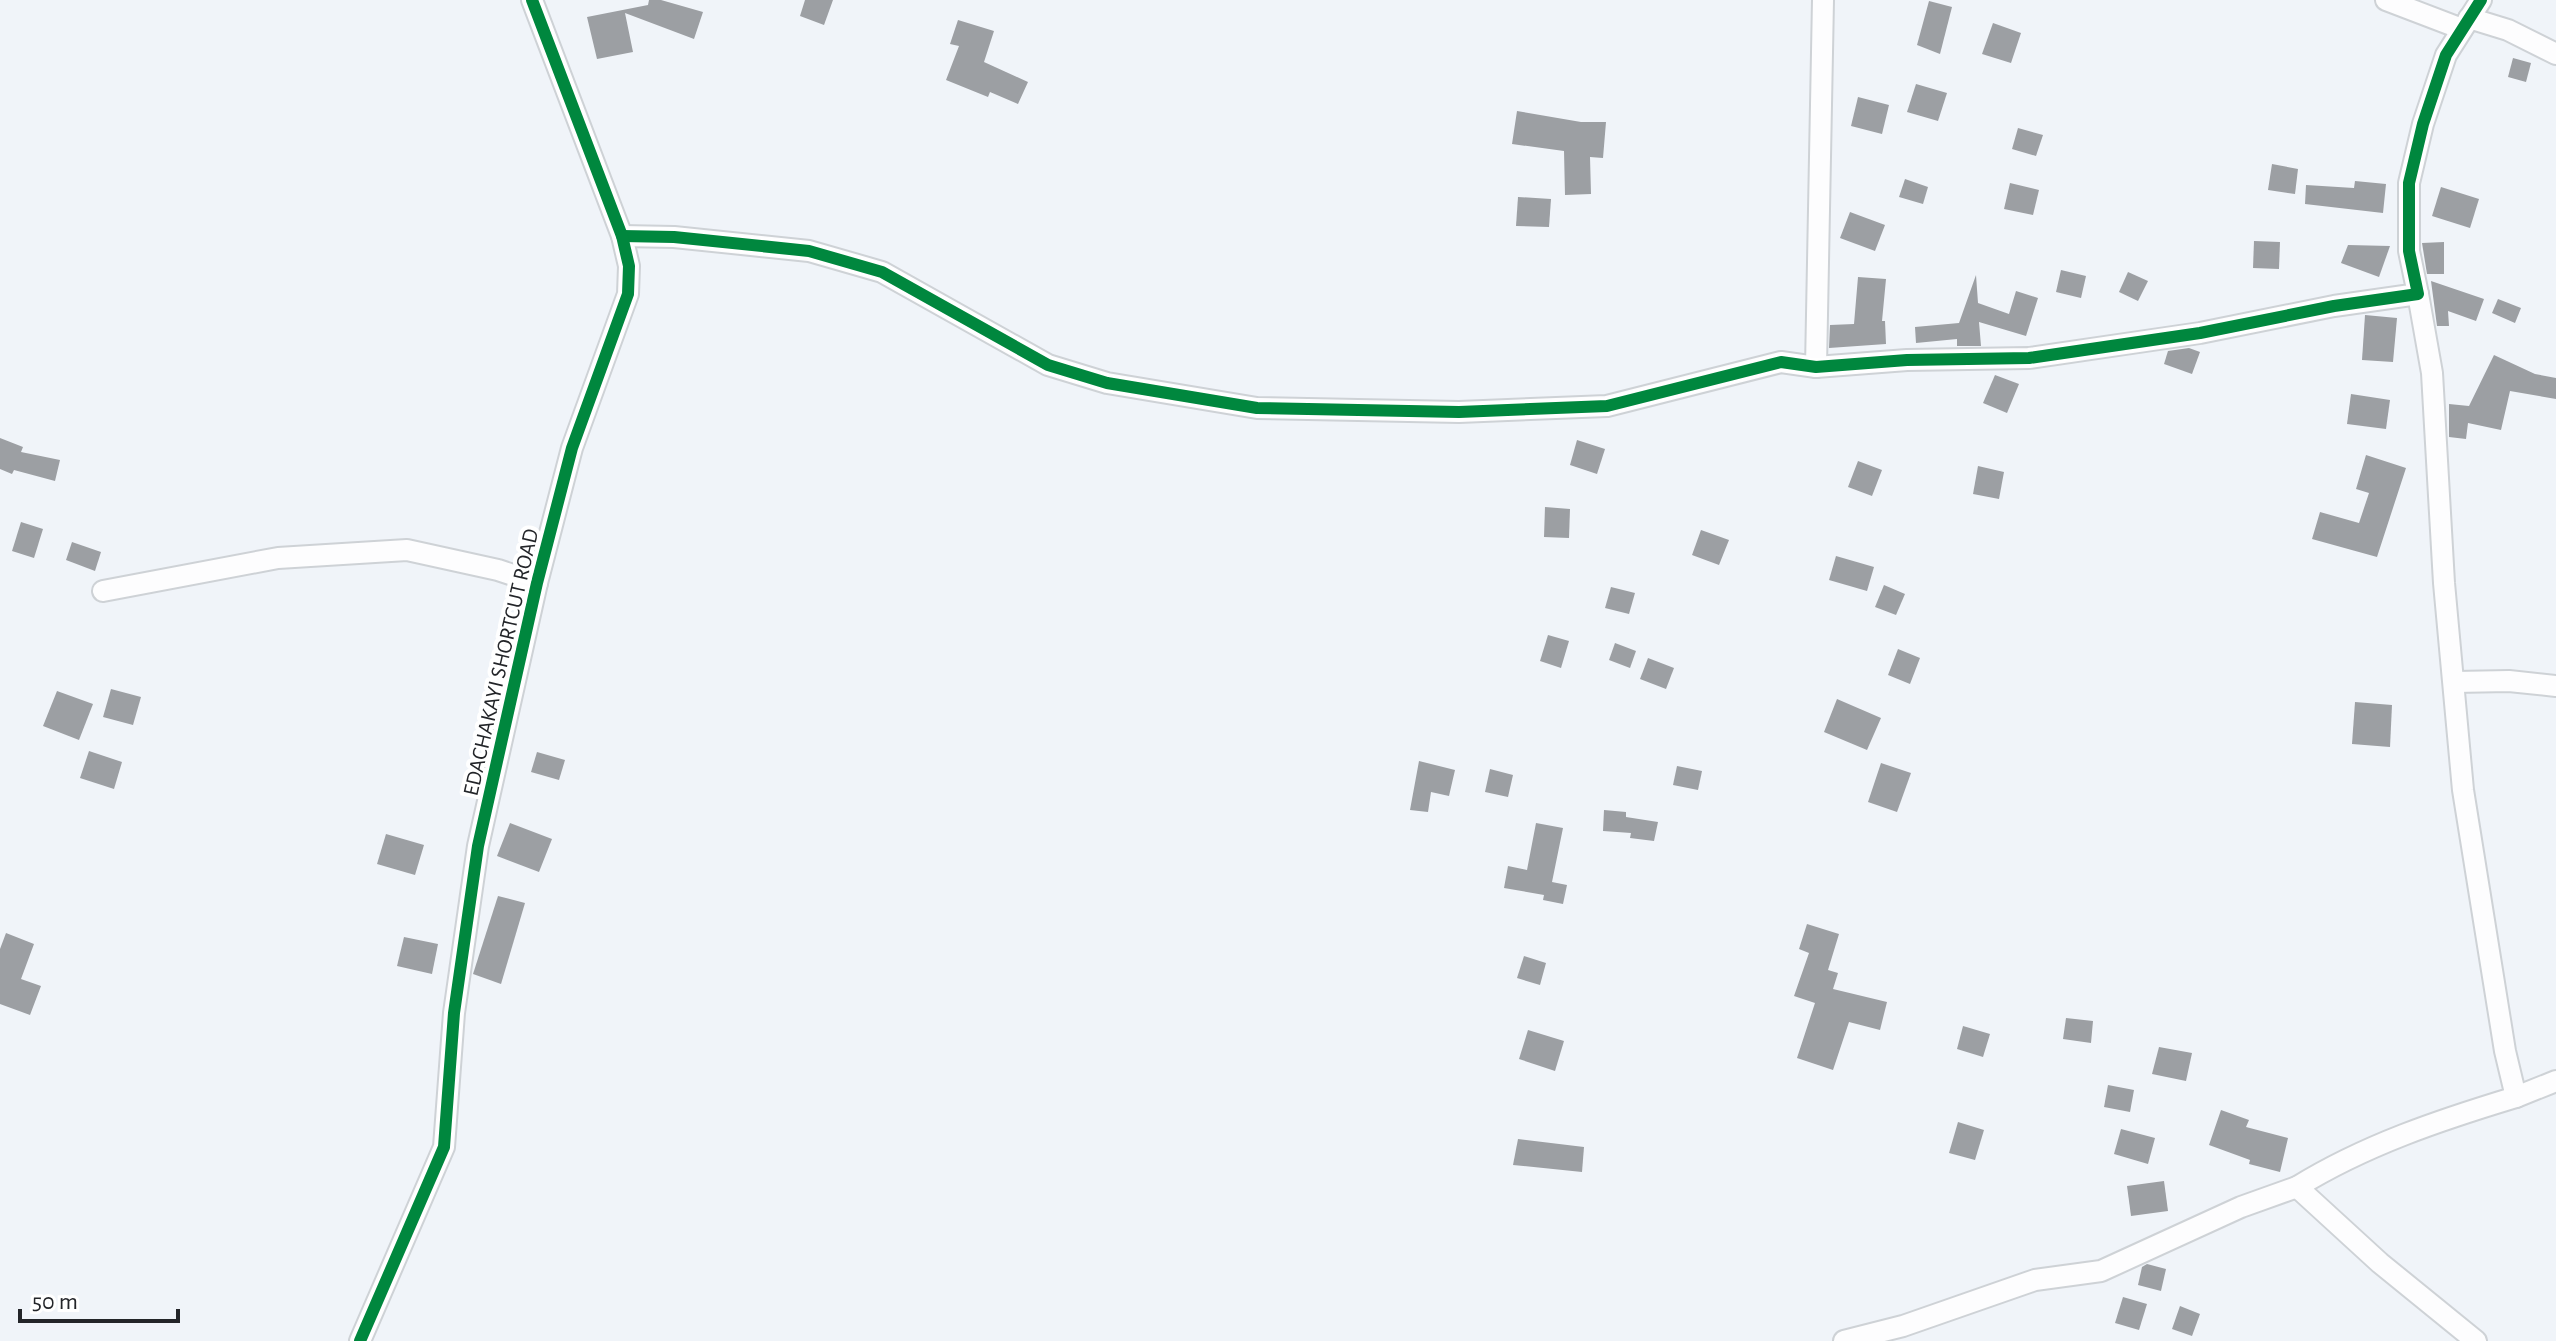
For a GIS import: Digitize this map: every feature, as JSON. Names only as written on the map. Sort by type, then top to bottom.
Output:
[{"type":"street","name":"EDACHAKAYI SHORTCUT ROAD","points":[[360,1341],[444,1147],[454,1013],[478,846],[537,583],[572,448],[628,294],[629,266],[622,236],[532,0]]},
{"type":"street","points":[[1816,367],[1823,0]]},
{"type":"street","points":[[2386,0],[2466,24],[2508,30],[2556,54]]},
{"type":"street","points":[[2481,0],[2446,55],[2423,124],[2409,183],[2409,251],[2432,373],[2444,583],[2463,790],[2505,1051],[2516,1097]]},
{"type":"street","points":[[622,236],[674,237],[809,251],[882,272],[1048,365],[1107,383],[1257,408],[1459,412],[1607,406],[1781,362],[1816,367],[1907,360],[2029,358],[2200,333],[2334,306],[2418,294]]},
{"type":"street","points":[[103,591],[278,558],[407,550],[498,570],[537,583]]},
{"type":"street","points":[[2455,682],[2509,681],[2556,686]]},
{"type":"street","points":[[1844,1341],[1903,1326],[2035,1280],[2101,1271],[2241,1207],[2297,1187],[2329,1167],[2431,1123],[2516,1097],[2556,1081]]},
{"type":"street","points":[[2297,1187],[2380,1263],[2476,1341]]},
{"type":"building","points":[[649,0],[661,0],[703,12],[694,39],[625,13],[633,52],[597,59],[587,17],[648,5]]},
{"type":"building","points":[[805,0],[833,0],[824,25],[800,16]]},
{"type":"building","points":[[1929,1],[1952,7],[1940,54],[1917,45]]},
{"type":"building","points":[[958,20],[994,31],[984,62],[1028,82],[1018,104],[990,92],[988,97],[946,80],[959,46],[950,44]]},
{"type":"building","points":[[1993,23],[2021,33],[2011,63],[1982,54]]},
{"type":"building","points":[[2513,58],[2531,63],[2526,82],[2508,77]]},
{"type":"building","points":[[1916,84],[1947,93],[1938,121],[1907,112]]},
{"type":"building","points":[[1858,97],[1889,105],[1882,134],[1851,126]]},
{"type":"building","points":[[1517,111],[1581,122],[1606,122],[1603,158],[1590,157],[1591,194],[1565,195],[1564,151],[1512,144]]},
{"type":"building","points":[[2018,128],[2043,135],[2036,156],[2012,149]]},
{"type":"building","points":[[2272,164],[2298,169],[2295,194],[2268,190]]},
{"type":"building","points":[[1905,179],[1928,187],[1923,204],[1899,197]]},
{"type":"building","points":[[2355,181],[2386,184],[2383,213],[2305,204],[2306,185],[2354,188]]},
{"type":"building","points":[[2010,183],[2039,190],[2033,215],[2004,209]]},
{"type":"building","points":[[2441,187],[2479,199],[2470,228],[2432,216]]},
{"type":"building","points":[[1518,197],[1551,199],[1549,227],[1516,226]]},
{"type":"building","points":[[1850,212],[1885,225],[1875,251],[1840,238]]},
{"type":"building","points":[[2254,241],[2280,242],[2279,269],[2253,268]]},
{"type":"building","points":[[2444,242],[2444,274],[2427,274],[2422,243]]},
{"type":"building","points":[[2348,245],[2390,246],[2379,277],[2341,263]]},
{"type":"building","points":[[2061,270],[2086,276],[2081,298],[2056,292]]},
{"type":"building","points":[[2128,272],[2148,281],[2138,301],[2119,292]]},
{"type":"building","points":[[1976,275],[1978,303],[2009,314],[2016,291],[2038,298],[2026,336],[1979,322],[1981,346],[1957,346],[1957,339],[1916,343],[1915,327],[1959,323]]},
{"type":"building","points":[[1858,277],[1886,279],[1882,321],[1885,321],[1886,344],[1829,348],[1830,325],[1854,324]]},
{"type":"building","points":[[2431,281],[2484,299],[2476,321],[2448,311],[2449,326],[2437,326]]},
{"type":"building","points":[[2498,299],[2521,308],[2515,323],[2492,313]]},
{"type":"building","points":[[2365,315],[2397,318],[2393,362],[2362,360]]},
{"type":"building","points":[[2189,348],[2200,352],[2192,374],[2164,364],[2168,351]]},
{"type":"building","points":[[2494,355],[2535,374],[2556,378],[2556,399],[2510,391],[2501,430],[2468,423],[2466,439],[2449,437],[2449,404],[2469,406]]},
{"type":"building","points":[[1995,375],[2019,384],[2007,413],[1983,403]]},
{"type":"building","points":[[2351,394],[2390,400],[2386,429],[2347,424]]},
{"type":"building","points":[[0,438],[23,447],[21,452],[60,460],[55,481],[0,469]]},
{"type":"building","points":[[1577,440],[1605,449],[1597,474],[1570,465]]},
{"type":"building","points":[[2366,455],[2406,468],[2377,557],[2312,539],[2320,512],[2359,523],[2369,493],[2356,489]]},
{"type":"building","points":[[1858,461],[1882,470],[1872,496],[1848,487]]},
{"type":"building","points":[[1978,466],[2004,472],[1999,499],[1973,494]]},
{"type":"building","points":[[1545,507],[1570,509],[1569,538],[1544,537]]},
{"type":"building","points":[[21,522],[43,529],[34,558],[12,551]]},
{"type":"building","points":[[1701,530],[1729,540],[1719,565],[1692,555]]},
{"type":"building","points":[[72,542],[101,552],[95,571],[66,560]]},
{"type":"building","points":[[1836,556],[1874,567],[1867,591],[1829,580]]},
{"type":"building","points":[[1884,585],[1905,594],[1896,615],[1875,607]]},
{"type":"building","points":[[1611,587],[1635,593],[1629,614],[1605,608]]},
{"type":"building","points":[[1548,635],[1569,641],[1561,668],[1540,661]]},
{"type":"building","points":[[1615,643],[1636,651],[1630,668],[1609,660]]},
{"type":"building","points":[[1898,649],[1920,658],[1910,684],[1888,675]]},
{"type":"building","points":[[1648,658],[1674,668],[1666,689],[1640,679]]},
{"type":"building","points":[[111,689],[141,697],[133,725],[103,717]]},
{"type":"building","points":[[57,691],[93,704],[79,740],[43,726]]},
{"type":"building","points":[[1837,699],[1881,718],[1867,750],[1824,732]]},
{"type":"building","points":[[2355,702],[2392,705],[2390,747],[2352,744]]},
{"type":"building","points":[[89,751],[122,762],[114,789],[80,778]]},
{"type":"building","points":[[537,752],[565,760],[559,780],[531,772]]},
{"type":"building","points":[[1419,761],[1455,770],[1449,796],[1431,792],[1428,812],[1410,810]]},
{"type":"building","points":[[1881,763],[1911,773],[1897,812],[1868,802]]},
{"type":"building","points":[[1677,766],[1702,771],[1698,790],[1673,785]]},
{"type":"building","points":[[1490,769],[1513,775],[1508,797],[1485,792]]},
{"type":"building","points":[[1604,810],[1626,812],[1626,817],[1658,822],[1654,841],[1630,838],[1631,833],[1603,831]]},
{"type":"building","points":[[510,823],[552,839],[539,872],[497,856]]},
{"type":"building","points":[[1536,823],[1563,828],[1552,882],[1567,885],[1563,904],[1543,900],[1544,895],[1504,888],[1508,866],[1527,870]]},
{"type":"building","points":[[386,834],[424,845],[415,875],[377,864]]},
{"type":"building","points":[[498,896],[525,903],[501,984],[473,974]]},
{"type":"building","points":[[1807,924],[1839,934],[1828,970],[1838,973],[1833,989],[1887,1002],[1880,1030],[1849,1022],[1833,1070],[1797,1058],[1815,1003],[1794,996],[1809,953],[1799,949]]},
{"type":"building","points":[[6,933],[34,944],[21,979],[41,986],[30,1015],[0,1004],[0,949]]},
{"type":"building","points":[[404,937],[438,944],[432,974],[397,966]]},
{"type":"building","points":[[1524,956],[1546,963],[1540,985],[1517,978]]},
{"type":"building","points":[[2066,1018],[2093,1021],[2091,1043],[2063,1039]]},
{"type":"building","points":[[1963,1026],[1990,1034],[1983,1057],[1957,1049]]},
{"type":"building","points":[[1528,1030],[1564,1041],[1555,1071],[1519,1059]]},
{"type":"building","points":[[2159,1047],[2192,1053],[2186,1081],[2152,1074]]},
{"type":"building","points":[[2108,1085],[2134,1090],[2130,1112],[2104,1107]]},
{"type":"building","points":[[2221,1110],[2249,1120],[2246,1127],[2288,1138],[2280,1172],[2249,1164],[2250,1160],[2209,1145]]},
{"type":"building","points":[[1958,1122],[1984,1130],[1975,1160],[1949,1153]]},
{"type":"building","points":[[2121,1129],[2155,1138],[2148,1164],[2114,1154]]},
{"type":"building","points":[[1518,1139],[1584,1147],[1582,1172],[1513,1165]]},
{"type":"building","points":[[2164,1181],[2168,1211],[2131,1216],[2127,1186]]},
{"type":"building","points":[[2147,1264],[2166,1269],[2161,1291],[2138,1285],[2142,1267]]},
{"type":"building","points":[[2123,1297],[2147,1304],[2139,1330],[2115,1323]]},
{"type":"building","points":[[2180,1306],[2200,1314],[2192,1336],[2172,1329]]},
{"type":"cycle path","points":[[360,1341],[444,1147],[454,1013],[478,846],[537,583],[572,448],[628,294],[629,266],[622,236],[532,0]]},
{"type":"cycle path","points":[[622,236],[674,237],[809,251],[882,272],[1048,365],[1107,383],[1257,408],[1459,412],[1607,406],[1781,362],[1816,367],[1907,360],[2029,358],[2200,333],[2334,306],[2418,294],[2409,251],[2409,183],[2423,124],[2446,55],[2481,0]]}]
